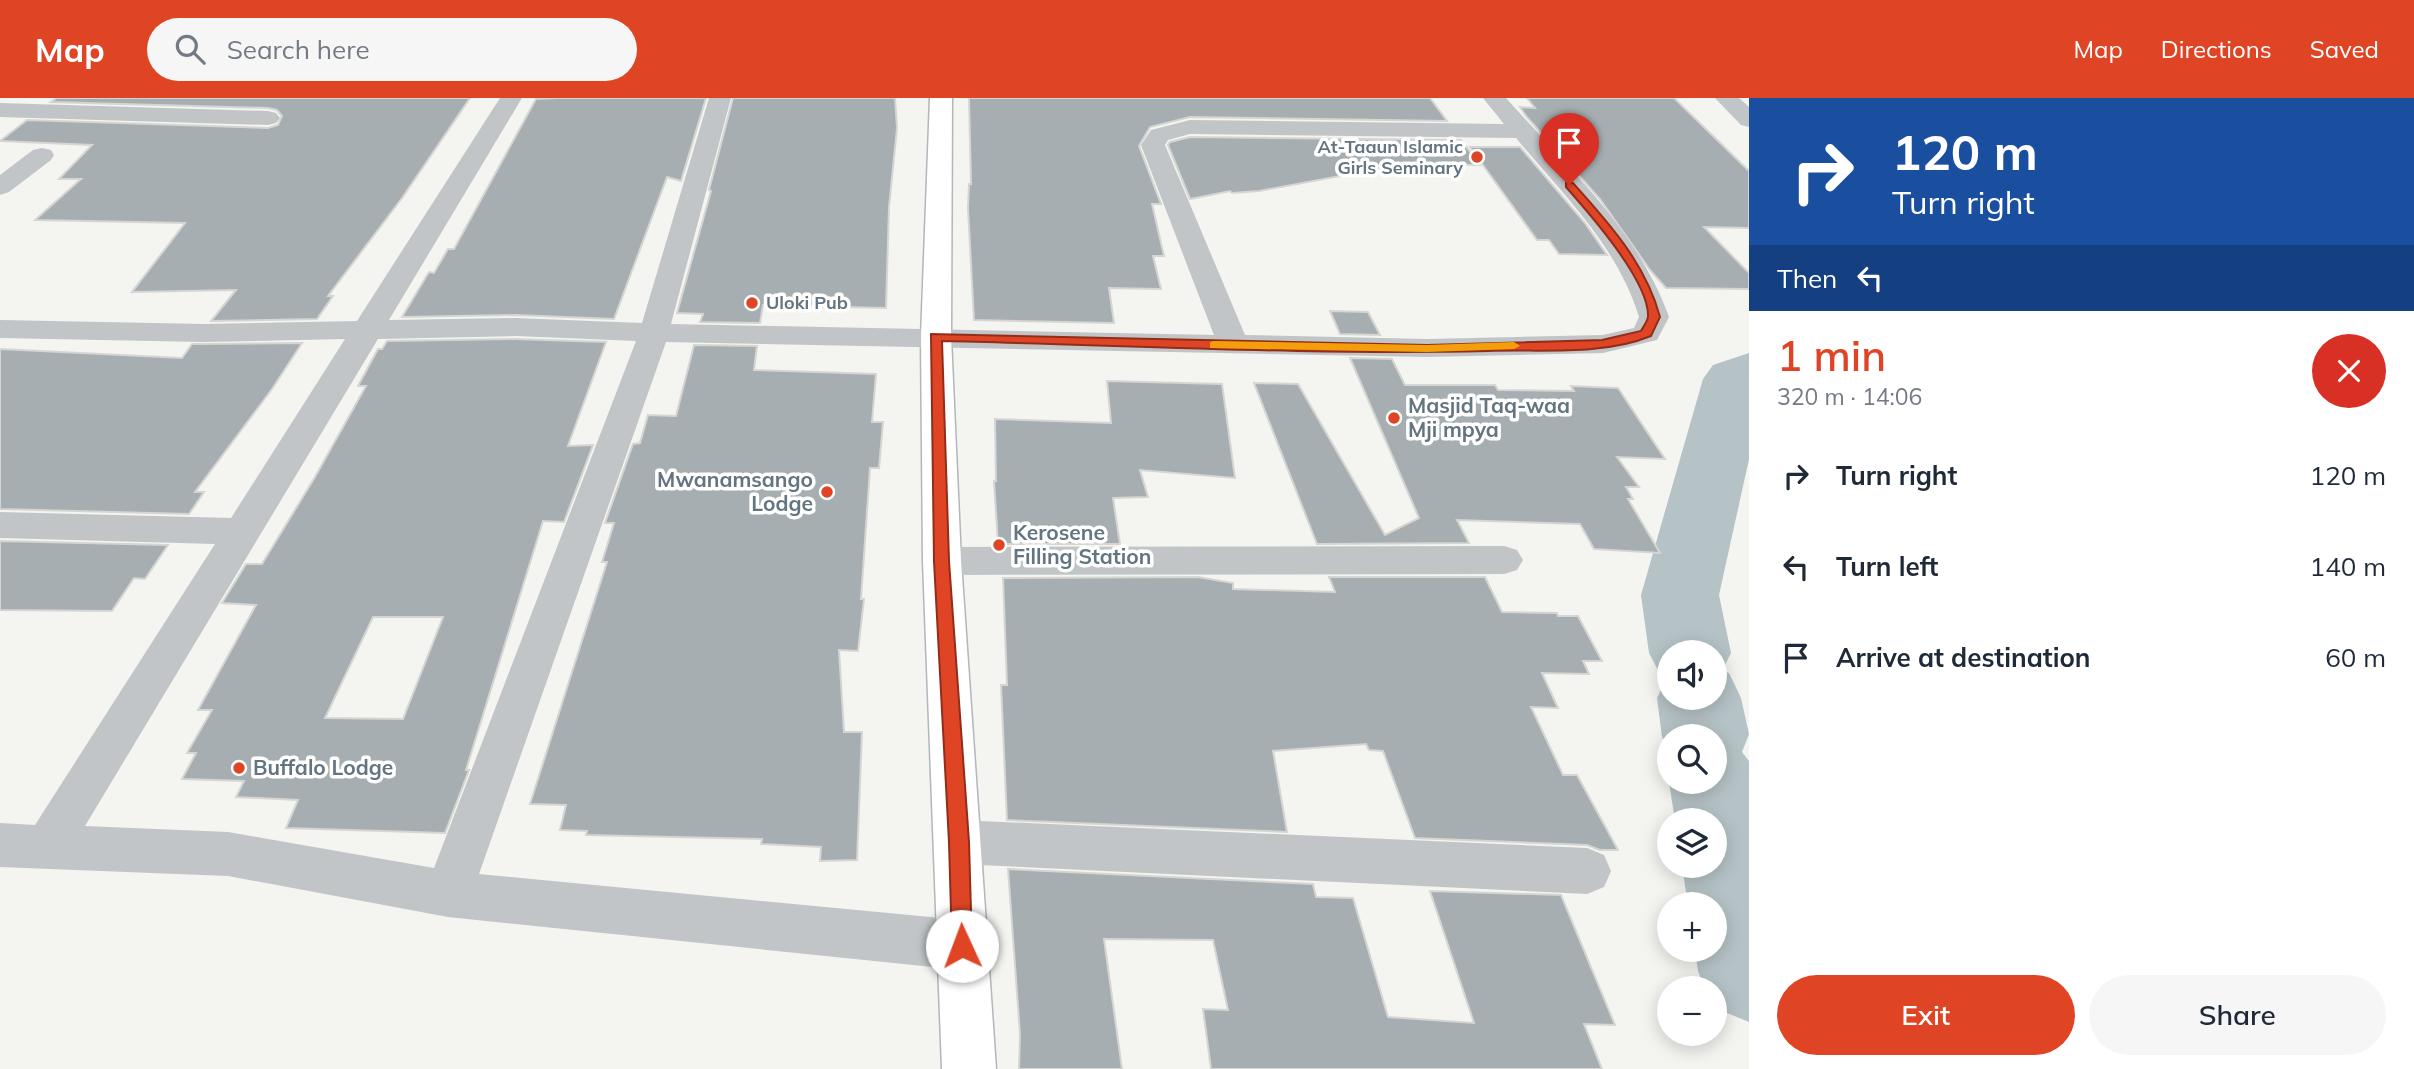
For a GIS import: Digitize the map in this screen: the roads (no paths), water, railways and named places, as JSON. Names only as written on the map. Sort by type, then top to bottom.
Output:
[{"type":"street","points":[[47,847],[511,98]]},
{"type":"street","points":[[448,894],[654,333],[720,98]]},
{"type":"street","points":[[941,98],[936,337],[942,561],[969,1069]]},
{"type":"street","points":[[0,329],[204,333],[516,327],[654,333],[1427,348],[1602,344],[1646,334],[1654,317],[1648,293],[1631,262],[1601,220],[1493,98]]},
{"type":"street","points":[[1726,98],[1749,120]]},
{"type":"street","points":[[0,110],[268,118]]},
{"type":"street","points":[[1234,345],[1153,145],[1159,135],[1190,127],[1523,131]]},
{"type":"street","points":[[0,187],[43,155]]},
{"type":"street","points":[[0,525],[241,531]]},
{"type":"street","points":[[942,561],[1504,560]]},
{"type":"street","points":[[959,842],[1587,871]]},
{"type":"street","points":[[0,845],[228,854],[448,894],[962,946]]},
{"type":"waterway","points":[[1688,640],[1680,595],[1735,379],[1749,373]]},
{"type":"waterway","points":[[1701,710],[1704,724]]},
{"type":"waterway","points":[[1716,794],[1749,971]]},
{"type":"place","name":"At-Taaun Islamic Girls Seminary","points":[[1477,157]]},
{"type":"place","name":"Uloki Pub","points":[[752,303]]},
{"type":"place","name":"Masjid Taq-waa Mji mpya","points":[[1394,418]]},
{"type":"place","name":"Mwanamsango Lodge","points":[[827,492]]},
{"type":"place","name":"Kerosene Filling Station","points":[[999,545]]},
{"type":"place","name":"Buffalo Lodge","points":[[239,768]]}]
